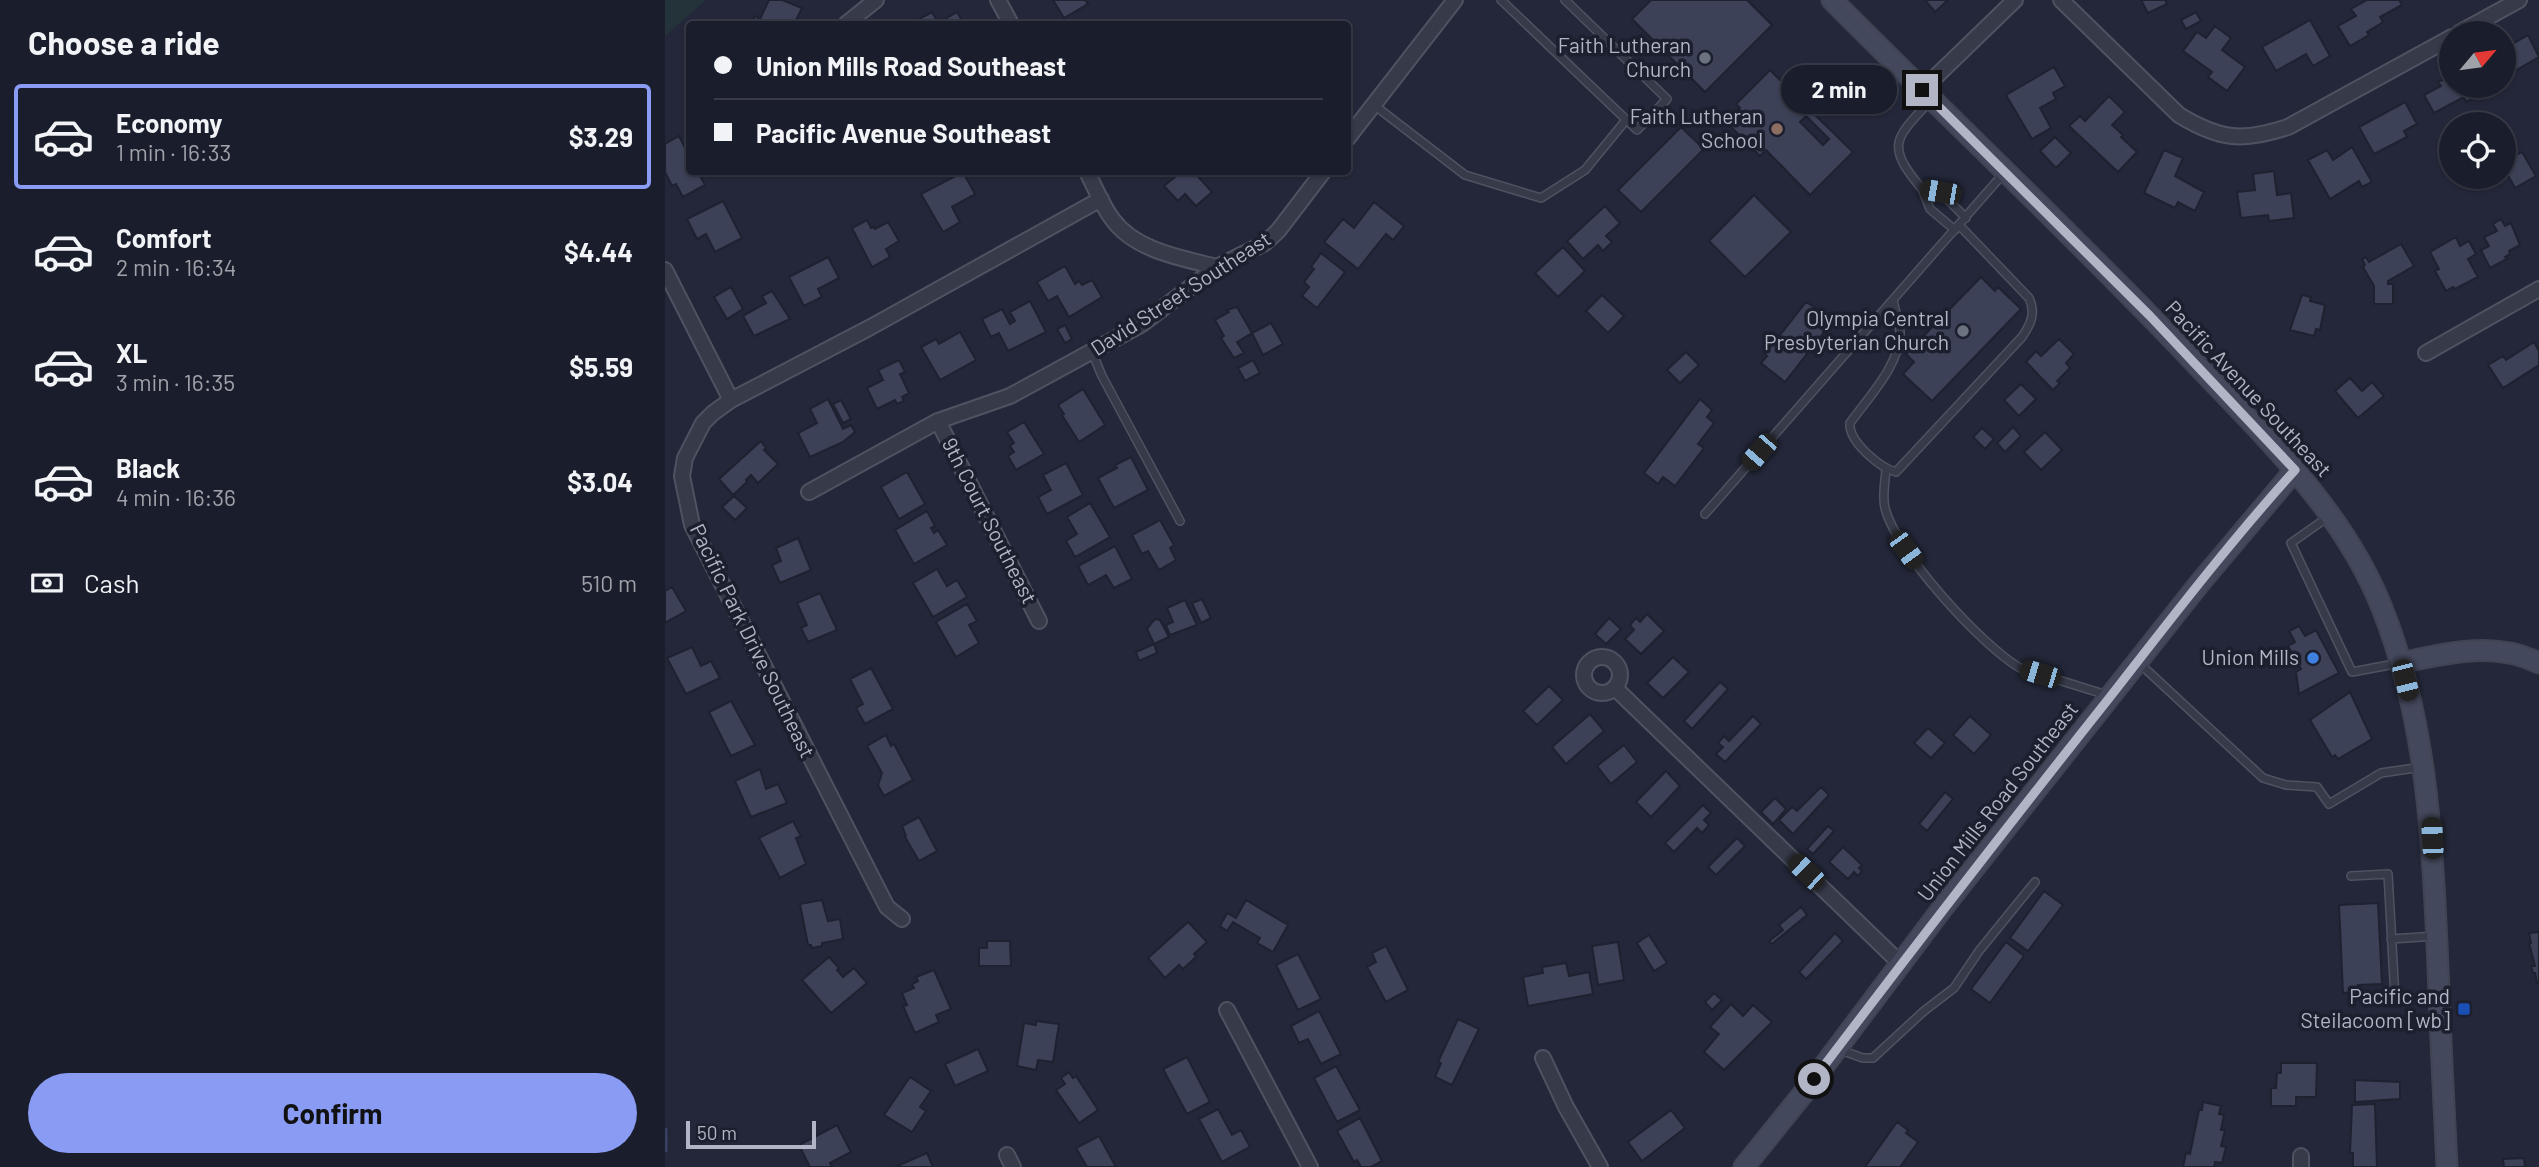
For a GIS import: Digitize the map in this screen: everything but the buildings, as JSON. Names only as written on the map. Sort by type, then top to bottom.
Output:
[{"type":"main road","name":"Pacific Avenue Southeast","points":[[1832,0],[2150,316],[2295,470],[2331,515],[2363,568],[2382,606],[2401,663],[2430,811],[2447,1167]]},
{"type":"main road","name":"Union Mills Road Southeast","points":[[1744,1167],[2110,696],[2260,509],[2295,470]]},
{"type":"main road","points":[[2401,663],[2441,654],[2489,649],[2539,663]]},
{"type":"street","points":[[850,21],[876,0]]},
{"type":"street","points":[[998,0],[1009,21]]},
{"type":"street","points":[[1351,134],[1455,0]]},
{"type":"street","points":[[1926,95],[2015,0]]},
{"type":"street","points":[[2061,0],[2179,116],[2203,128],[2245,138],[2288,127],[2439,44]]},
{"type":"street","points":[[2481,21],[2519,0]]},
{"type":"street","points":[[1088,175],[1114,222],[1134,238],[1156,250],[1217,267]]},
{"type":"street","name":"David Street Southeast","points":[[809,492],[938,421],[1010,396],[1142,324],[1217,267],[1265,243],[1321,175]]},
{"type":"street","name":"Pacific Park Drive Southeast","points":[[902,919],[887,907],[692,525],[682,476],[685,458],[703,423],[731,400],[869,328],[1101,200]]},
{"type":"street","points":[[665,270],[731,400]]},
{"type":"street","points":[[2426,353],[2539,289]]},
{"type":"street","name":"9th Court Southeast","points":[[938,421],[1039,621]]},
{"type":"street","points":[[1616,689],[1901,964]]},
{"type":"street","points":[[1227,1010],[1310,1167]]},
{"type":"street","points":[[1543,1058],[1566,1107],[1600,1167]]},
{"type":"lane","points":[[1503,2],[1514,0]]},
{"type":"lane","points":[[1503,2],[1637,130],[1667,99],[1565,0]]},
{"type":"lane","points":[[1893,300],[1900,330],[1896,352],[1887,372],[1849,428],[1853,439],[1886,470],[1896,472],[2022,337],[2032,320],[2033,311],[2029,298],[1957,228],[1930,209],[1922,189],[1902,165],[1898,151],[1901,133],[1926,95]]},
{"type":"lane","points":[[1374,105],[1465,176],[1541,198],[1585,170],[1626,120]]},
{"type":"lane","points":[[1705,513],[2005,173]]},
{"type":"lane","points":[[1922,189],[1940,192],[1966,218]]},
{"type":"lane","points":[[1092,352],[1102,376],[1180,521]]},
{"type":"lane","points":[[1886,470],[1884,505],[1890,524],[1922,572],[1970,624],[2011,663],[2020,668],[2110,696]]},
{"type":"lane","points":[[2331,515],[2291,543],[2352,672],[2401,663]]},
{"type":"lane","points":[[2138,661],[2263,778],[2286,785],[2317,787],[2329,804],[2381,773],[2423,766]]},
{"type":"lane","points":[[2351,876],[2388,874],[2395,998]]},
{"type":"lane","points":[[1836,1049],[1863,1058],[1873,1058],[1924,1011],[1954,988],[1979,951],[2035,882]]},
{"type":"lane","points":[[2391,939],[2437,936]]},
{"type":"shaded area","points":[[665,0],[706,0],[665,36]]},
{"type":"waterway","points":[[665,1130],[665,1150]]},
{"type":"place","name":"Faith Lutheran Church","points":[[1705,58]]},
{"type":"place","name":"Faith Lutheran School","points":[[1777,129]]},
{"type":"place","name":"Olympia Central Presbyterian Church","points":[[1963,331]]},
{"type":"place","name":"Union Mills","points":[[2313,658]]},
{"type":"place","name":"Pacific and Steilacoom [wb]","points":[[2464,1009]]},
{"type":"route","points":[[1814,1079],[1941,911],[2183,603],[2295,470],[2150,316],[1922,90]]}]
